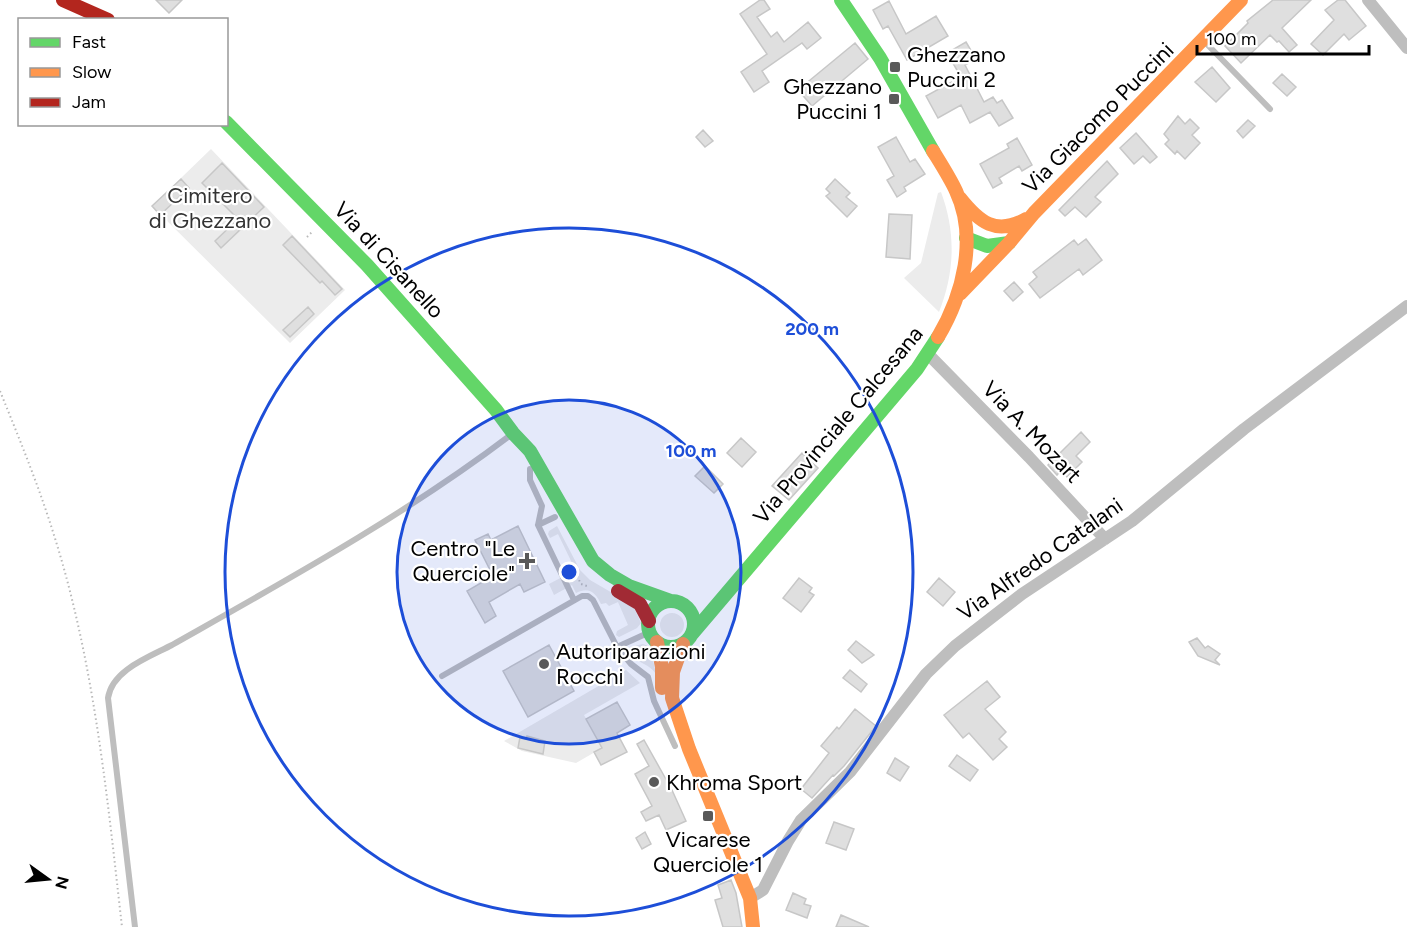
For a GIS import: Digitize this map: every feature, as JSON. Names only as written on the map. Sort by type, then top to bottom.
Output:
[{"type":"main road","points":[[63,0],[104,18]]},
{"type":"main road","name":"Via Provinciale Calcesana","points":[[687,639],[884,410],[928,354],[948,321],[960,294],[966,262],[966,238],[963,213],[957,193],[880,58],[841,0]]},
{"type":"main road","name":"Via Giacomo Puccini","points":[[960,294],[1034,213],[1242,0]]},
{"type":"main road","name":"Via di Cisanello","points":[[228,124],[374,273],[463,371],[530,451],[561,518],[566,538],[585,568],[600,580],[640,604],[652,632]]},
{"type":"main road","points":[[957,193],[968,208],[982,220],[1006,228]]},
{"type":"main road","name":"Via Giacomo Puccini","points":[[966,238],[1017,225],[1034,213]]},
{"type":"main road","points":[[966,238],[985,247],[1009,243]]},
{"type":"main road","name":"Via di Cisanello","points":[[513,433],[530,469],[561,518],[591,558],[602,569],[630,586],[671,602]]},
{"type":"main road","name":"Via Provinciale Calcesana","points":[[686,607],[707,603],[736,580]]},
{"type":"main road","points":[[682,747],[686,737],[671,689],[675,666],[694,620],[686,607],[671,602],[658,605],[653,610],[652,632],[662,667],[664,699],[680,736],[682,747],[750,898],[753,927]]},
{"type":"main road","points":[[652,632],[670,647],[687,639]]},
{"type":"street","points":[[1368,0],[1407,48]]},
{"type":"street","name":"Via Alfredo Catalani","points":[[750,898],[763,890],[788,840],[801,820],[854,768],[899,707],[955,646],[1010,603],[1132,521],[1244,429],[1407,306]]},
{"type":"street","name":"Via A. Mozart","points":[[928,354],[1105,539]]},
{"type":"lane","points":[[1204,40],[1270,110]]},
{"type":"lane","points":[[135,927],[108,698],[111,684],[143,661],[239,607],[418,500],[513,433]]},
{"type":"lane","points":[[530,469],[530,480],[542,506],[538,525],[574,600]]},
{"type":"lane","points":[[538,525],[561,518]]},
{"type":"lane","points":[[442,676],[583,595],[591,598],[617,647],[631,664],[648,677],[654,701],[682,747]]},
{"type":"lane","points":[[617,647],[652,632]]},
{"type":"path","points":[[0,391],[54,533],[74,613],[95,714],[122,927]]},
{"type":"green space","name":"Cimitero di Ghezzano","points":[[211,149],[345,290],[290,343],[152,206]]},
{"type":"green space","points":[[941,192],[949,222],[952,252],[948,282],[939,312],[904,278],[921,263],[938,193]]},
{"type":"green space","points":[[557,526],[580,570],[590,580],[633,605],[641,623],[637,628],[619,637],[616,635],[617,631],[628,625],[618,602],[609,606],[606,603],[601,604],[592,592],[585,590],[576,593],[572,585],[554,595],[549,584],[566,575],[565,569],[573,565],[558,534],[550,538],[548,534]]},
{"type":"green space","points":[[672,613],[677,614],[683,620],[683,630],[677,636],[672,637],[667,636],[661,630],[660,625],[661,620],[667,614]]},
{"type":"green space","points":[[643,644],[650,647],[656,674],[632,655],[634,646]]},
{"type":"green space","points":[[626,670],[640,683],[584,715],[602,748],[576,763],[522,751],[504,741]]},
{"type":"building","points":[[156,0],[182,0],[169,13]]},
{"type":"building","points":[[760,0],[764,0],[770,9],[757,17],[771,37],[777,32],[784,42],[808,22],[821,38],[807,49],[802,43],[762,71],[769,82],[754,92],[741,72],[767,54],[740,14]]},
{"type":"building","points":[[1273,0],[1311,0],[1282,28],[1297,45],[1289,52],[1270,35],[1241,63],[1225,46],[1248,23],[1247,21]]},
{"type":"building","points":[[1338,0],[1345,0],[1366,26],[1349,40],[1344,34],[1323,55],[1311,44],[1334,20],[1325,10]]},
{"type":"building","points":[[889,1],[906,34],[936,16],[948,36],[907,60],[888,26],[883,29],[873,10]]},
{"type":"building","points":[[966,42],[976,59],[965,65],[984,102],[993,97],[997,103],[1002,100],[1013,118],[999,126],[990,112],[970,123],[961,105],[938,118],[926,96],[961,77],[947,53]]},
{"type":"building","points":[[855,43],[868,59],[812,106],[798,90]]},
{"type":"building","points":[[1212,67],[1230,88],[1216,102],[1195,82]]},
{"type":"building","points":[[1282,74],[1296,87],[1287,96],[1273,83]]},
{"type":"building","points":[[1178,116],[1185,124],[1190,119],[1199,128],[1192,135],[1200,143],[1185,159],[1177,151],[1175,154],[1165,144],[1169,140],[1164,134]]},
{"type":"building","points":[[1248,120],[1255,126],[1243,138],[1237,131]]},
{"type":"building","points":[[703,130],[713,141],[705,147],[696,137]]},
{"type":"building","points":[[1136,133],[1157,157],[1150,163],[1143,156],[1134,164],[1120,148]]},
{"type":"building","points":[[896,137],[910,162],[915,159],[925,174],[904,187],[906,191],[897,197],[887,180],[894,176],[878,147]]},
{"type":"building","points":[[1017,138],[1032,165],[1022,171],[1019,166],[999,178],[1002,183],[993,188],[980,164],[1009,148],[1007,144]]},
{"type":"building","points":[[1107,161],[1118,174],[1095,197],[1101,202],[1086,217],[1075,207],[1065,216],[1059,210]]},
{"type":"building","points":[[222,163],[264,207],[221,248],[215,241],[238,219],[202,183]]},
{"type":"building","points":[[181,179],[189,188],[160,215],[152,206]]},
{"type":"building","points":[[835,179],[850,193],[846,197],[857,206],[847,217],[826,196],[830,193],[826,189]]},
{"type":"building","points":[[889,214],[912,215],[910,259],[886,257]]},
{"type":"building","points":[[292,236],[342,289],[335,295],[283,245]]},
{"type":"building","points":[[1086,239],[1102,260],[1083,275],[1079,269],[1040,298],[1029,284],[1037,277],[1033,272],[1074,240],[1078,245]]},
{"type":"building","points":[[1014,282],[1023,292],[1013,301],[1004,291]]},
{"type":"building","points":[[308,307],[314,314],[290,337],[283,330]]},
{"type":"building","points":[[1081,432],[1090,442],[1076,456],[1082,462],[1067,477],[1061,470],[1057,475],[1048,465]]},
{"type":"building","points":[[741,438],[756,452],[742,467],[727,453]]},
{"type":"building","points":[[802,453],[818,468],[789,500],[772,486]]},
{"type":"building","points":[[705,466],[723,484],[714,493],[695,476]]},
{"type":"building","points":[[518,526],[545,582],[524,592],[520,584],[489,602],[496,616],[485,623],[467,591],[493,576],[475,540],[488,534],[491,540]]},
{"type":"building","points":[[799,578],[812,588],[809,592],[814,595],[801,612],[783,598]]},
{"type":"building","points":[[939,578],[955,592],[943,606],[927,592]]},
{"type":"building","points":[[1197,638],[1205,648],[1208,646],[1220,654],[1215,660],[1220,665],[1198,656],[1189,642]]},
{"type":"building","points":[[856,641],[874,655],[862,663],[848,650]]},
{"type":"building","points":[[549,645],[574,691],[528,717],[503,671]]},
{"type":"building","points":[[850,670],[867,684],[861,692],[843,678]]},
{"type":"building","points":[[987,681],[1000,697],[985,709],[1006,732],[999,739],[1007,747],[993,760],[969,733],[963,738],[944,715]]},
{"type":"building","points":[[617,702],[630,725],[617,733],[627,752],[601,765],[594,752],[602,748],[586,719]]},
{"type":"building","points":[[855,709],[876,726],[844,766],[812,798],[801,789],[829,753],[821,746]]},
{"type":"building","points":[[527,736],[545,741],[543,754],[518,748],[520,737],[526,739]]},
{"type":"building","points":[[644,740],[672,790],[686,821],[666,830],[659,815],[646,821],[641,812],[652,806],[635,774],[649,766],[637,744]]},
{"type":"building","points":[[957,755],[978,770],[970,781],[949,766]]},
{"type":"building","points":[[895,758],[909,767],[900,781],[887,773]]},
{"type":"building","points":[[834,822],[854,829],[846,850],[826,843]]},
{"type":"building","points":[[645,832],[651,844],[642,849],[636,838]]},
{"type":"building","points":[[731,880],[736,893],[742,927],[723,927],[715,900],[722,898],[718,885]]},
{"type":"building","points":[[793,893],[806,899],[804,904],[811,906],[807,918],[786,910]]},
{"type":"building","points":[[841,915],[869,927],[836,927]]},
{"type":"traffic: fast","points":[[841,0],[880,58],[933,151]]},
{"type":"traffic: fast","points":[[228,124],[367,265],[496,410],[530,451],[593,561],[610,575],[629,586],[671,601]]},
{"type":"traffic: fast","points":[[966,238],[987,246],[1009,243]]},
{"type":"traffic: fast","points":[[692,634],[917,369],[938,337]]},
{"type":"traffic: fast","points":[[671,601],[687,608],[694,624],[687,640],[671,647],[655,640],[648,624],[655,608],[671,601]]},
{"type":"traffic: slow","points":[[960,294],[1034,213],[1241,0]]},
{"type":"traffic: slow","points":[[933,151],[954,186],[963,209],[967,247],[960,285],[947,321],[938,337]]},
{"type":"traffic: slow","points":[[960,198],[974,214],[989,224],[1006,226],[1026,219]]},
{"type":"traffic: slow","points":[[657,642],[662,667],[662,688]]},
{"type":"traffic: slow","points":[[683,644],[673,672],[672,698],[689,749],[750,898],[753,927]]},
{"type":"traffic: jam","points":[[63,0],[104,18]]},
{"type":"traffic: jam","points":[[618,591],[640,604],[649,621]]},
{"type":"place","name":"Ghezzano Puccini 2","points":[[895,67]]},
{"type":"place","name":"Ghezzano Puccini 1","points":[[894,99]]},
{"type":"place","name":"Centro \"Le Querciole\"","points":[[527,561]]},
{"type":"place","name":"Autoriparazioni Rocchi","points":[[544,664]]},
{"type":"place","name":"Khroma Sport","points":[[654,782]]},
{"type":"place","name":"Vicarese Querciole 1","points":[[708,816]]}]
